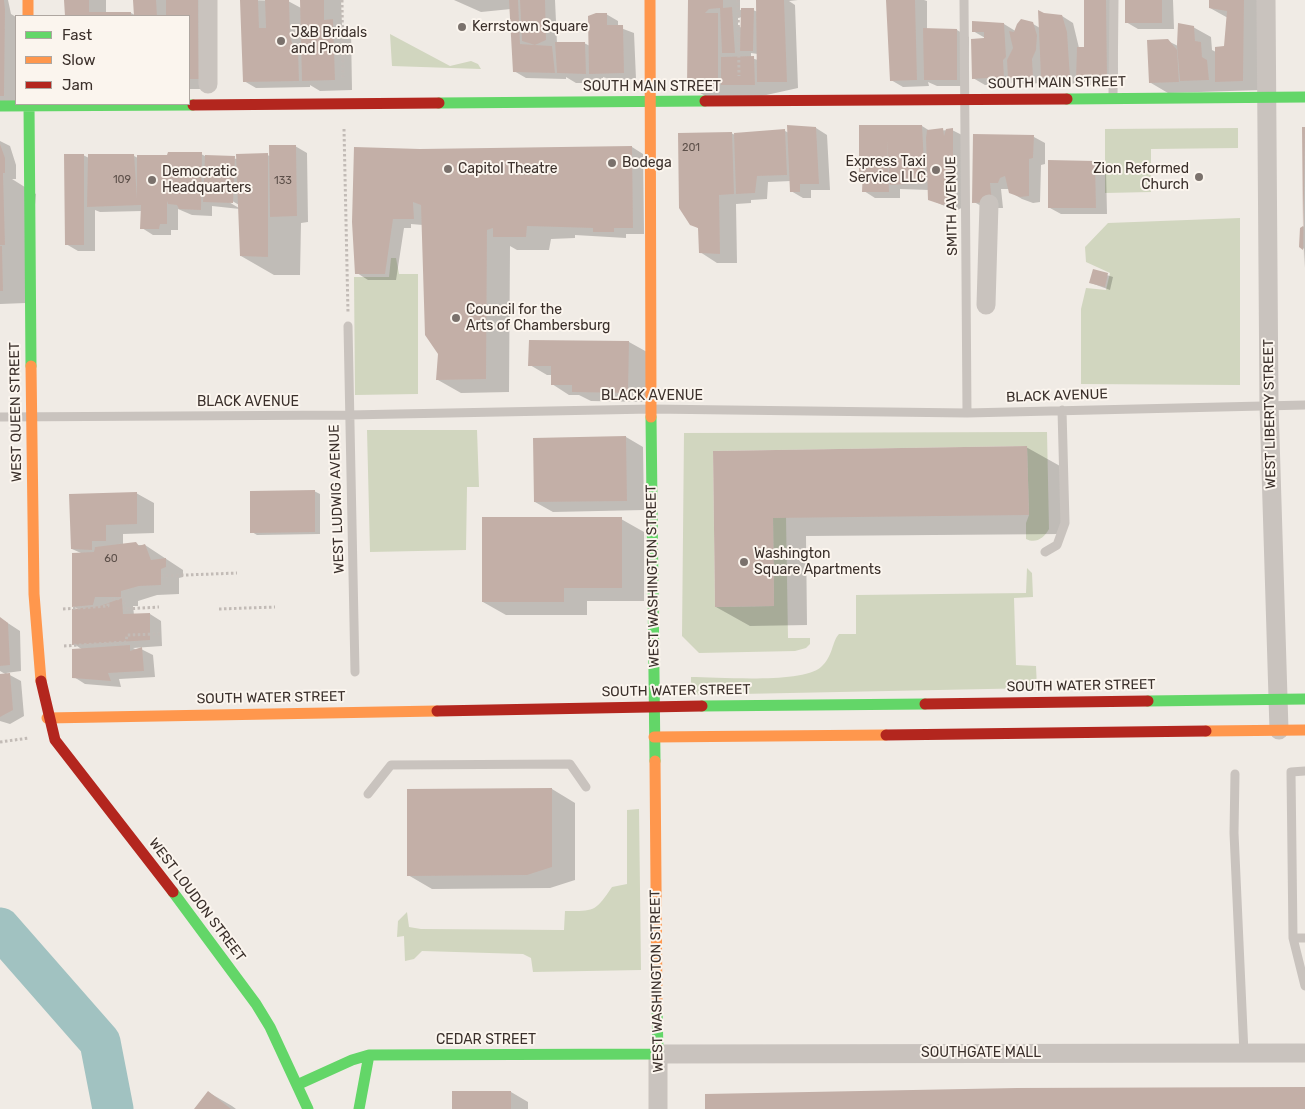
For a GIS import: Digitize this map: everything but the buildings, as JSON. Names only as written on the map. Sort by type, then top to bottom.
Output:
[{"type":"main road","points":[[28,0],[28,15]]},
{"type":"main road","name":"WEST WASHINGTON STREET","points":[[650,0],[651,409],[658,1054]]},
{"type":"main road","name":"SOUTH MAIN STREET","points":[[190,104],[1305,97]]},
{"type":"main road","name":"SOUTH MAIN STREET","points":[[0,106],[29,105]]},
{"type":"main road","name":"WEST QUEEN STREET","points":[[29,105],[30,416],[36,656],[47,718]]},
{"type":"main road","name":"SOUTH WATER STREET","points":[[47,718],[654,706],[1305,699]]},
{"type":"main road","name":"WEST LOUDON STREET","points":[[47,718],[55,740],[161,876],[256,1004],[270,1026],[299,1084],[308,1109]]},
{"type":"main road","points":[[654,737],[1305,730]]},
{"type":"main road","name":"CEDAR STREET","points":[[299,1084],[352,1060],[369,1055],[658,1054]]},
{"type":"main road","points":[[359,1109],[369,1055]]},
{"type":"street","points":[[208,0],[208,84]]},
{"type":"street","name":"WEST LIBERTY STREET","points":[[1266,0],[1269,405],[1279,730]]},
{"type":"street","points":[[986,304],[989,204]]},
{"type":"street","name":"SOUTHGATE MALL","points":[[658,1054],[1305,1053]]},
{"type":"street","name":"WEST WASHINGTON STREET","points":[[658,1054],[658,1109]]},
{"type":"lane","name":"SMITH AVENUE","points":[[964,0],[967,413]]},
{"type":"lane","points":[[1113,98],[1114,0]]},
{"type":"lane","name":"WEST LUDWIG AVENUE","points":[[348,326],[348,415],[355,672]]},
{"type":"lane","name":"BLACK AVENUE","points":[[0,417],[348,415],[651,409],[967,413],[1305,404]]},
{"type":"lane","points":[[1045,552],[1057,545],[1065,523],[1062,410]]},
{"type":"lane","points":[[368,794],[391,765],[570,764],[586,787]]},
{"type":"lane","points":[[1305,771],[1291,772],[1293,938],[1305,986]]},
{"type":"lane","points":[[1235,774],[1234,833],[1244,1053]]},
{"type":"lane","points":[[1293,938],[1305,938]]},
{"type":"path","points":[[342,0],[348,326]]},
{"type":"path","points":[[738,0],[738,79]]},
{"type":"path","points":[[161,576],[237,572]]},
{"type":"path","points":[[63,609],[108,606],[108,600],[124,598],[125,609],[159,607]]},
{"type":"path","points":[[219,609],[275,607]]},
{"type":"path","points":[[64,646],[126,642],[127,635],[160,634]]},
{"type":"path","points":[[0,742],[32,737]]},
{"type":"green space","points":[[390,34],[450,66],[471,61],[478,64],[481,69],[392,66]]},
{"type":"green space","points":[[1238,128],[1238,148],[1151,149],[1151,192],[1105,193],[1105,129]]},
{"type":"green space","points":[[1240,218],[1240,385],[1081,384],[1081,309],[1086,288],[1106,290],[1110,273],[1086,262],[1085,247],[1108,223]]},
{"type":"green space","points":[[391,258],[396,258],[399,274],[418,274],[418,394],[355,395],[354,277],[389,277]]},
{"type":"green space","points":[[367,430],[477,430],[479,487],[467,487],[466,550],[370,552]]},
{"type":"green space","points":[[1047,432],[1049,529],[1045,535],[1033,541],[1026,539],[1026,523],[1029,515],[1027,446],[713,451],[715,607],[774,606],[773,518],[786,517],[788,638],[810,638],[810,644],[806,648],[795,651],[699,653],[682,636],[684,433]]},
{"type":"green space","points":[[1027,568],[1032,573],[1033,597],[1014,598],[1016,665],[1036,666],[1037,688],[691,695],[691,677],[779,678],[797,676],[821,667],[828,659],[839,634],[856,634],[856,595],[1026,593]]},
{"type":"green space","points":[[639,809],[641,970],[533,972],[531,958],[523,954],[422,951],[414,959],[405,961],[404,936],[397,937],[398,921],[407,912],[409,927],[421,929],[564,930],[565,911],[589,910],[598,906],[612,887],[627,884],[627,810]]},
{"type":"waterway","points":[[0,928],[100,1042],[113,1109]]},
{"type":"traffic: fast","points":[[1067,99],[1305,97]]},
{"type":"traffic: fast","points":[[439,103],[705,101]]},
{"type":"traffic: fast","points":[[29,105],[31,366]]},
{"type":"traffic: fast","points":[[0,106],[193,105]]},
{"type":"traffic: fast","points":[[651,417],[655,761]]},
{"type":"traffic: fast","points":[[1148,701],[1305,699]]},
{"type":"traffic: fast","points":[[702,706],[925,704]]},
{"type":"traffic: fast","points":[[173,892],[256,1004],[270,1027],[308,1109]]},
{"type":"traffic: fast","points":[[299,1084],[352,1060],[369,1055],[658,1054],[657,1006]]},
{"type":"traffic: fast","points":[[359,1109],[369,1055]]},
{"type":"traffic: slow","points":[[28,0],[28,15]]},
{"type":"traffic: slow","points":[[650,0],[651,417]]},
{"type":"traffic: slow","points":[[31,366],[34,594],[41,681]]},
{"type":"traffic: slow","points":[[47,718],[437,711]]},
{"type":"traffic: slow","points":[[1206,731],[1305,730]]},
{"type":"traffic: slow","points":[[654,737],[886,735]]},
{"type":"traffic: slow","points":[[655,761],[657,1006]]},
{"type":"traffic: jam","points":[[705,101],[1067,99]]},
{"type":"traffic: jam","points":[[193,105],[439,103]]},
{"type":"traffic: jam","points":[[41,681],[55,740],[173,892]]},
{"type":"traffic: jam","points":[[925,704],[1148,701]]},
{"type":"traffic: jam","points":[[437,711],[702,706]]},
{"type":"traffic: jam","points":[[886,735],[1206,731]]},
{"type":"place","name":"Kerrstown Square","points":[[462,27]]},
{"type":"place","name":"J&B Bridals and Prom","points":[[281,41]]},
{"type":"place","name":"Bodega","points":[[612,163]]},
{"type":"place","name":"Capitol Theatre","points":[[448,169]]},
{"type":"place","name":"Express Taxi Service LLC","points":[[936,170]]},
{"type":"place","name":"Zion Reformed Church","points":[[1199,177]]},
{"type":"place","name":"Democratic Headquarters","points":[[152,180]]},
{"type":"place","name":"Council for the Arts of Chambersburg","points":[[456,318]]},
{"type":"place","name":"Washington Square Apartments","points":[[744,562]]}]
